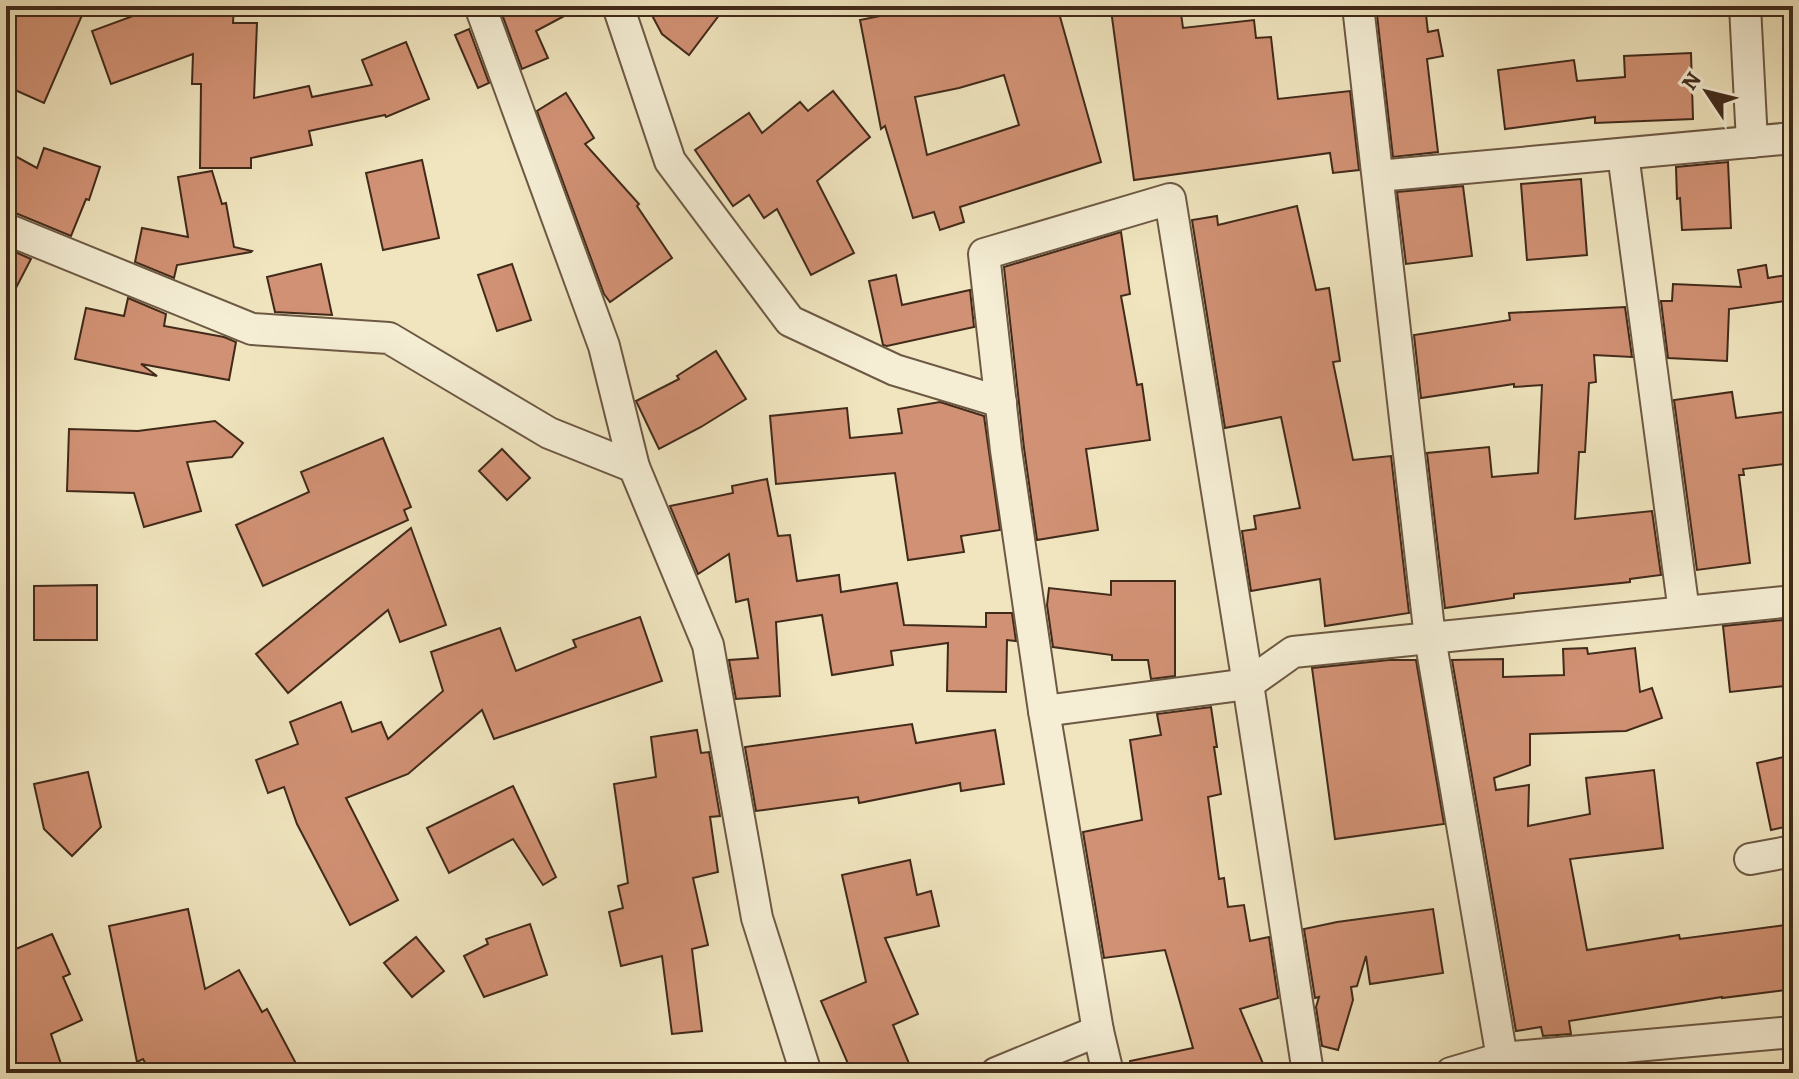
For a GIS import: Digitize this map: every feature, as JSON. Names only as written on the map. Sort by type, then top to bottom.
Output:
[{"type":"street","points":[[480,6],[604,346],[634,467],[708,645],[757,918],[806,1073]]},
{"type":"street","points":[[618,6],[670,161],[790,321],[895,370],[1001,402]]},
{"type":"street","points":[[1358,6],[1430,638],[1502,1058]]},
{"type":"street","points":[[1745,6],[1752,142]]},
{"type":"street","points":[[1378,176],[1793,138]]},
{"type":"street","points":[[1623,154],[1684,612]]},
{"type":"street","points":[[1108,1073],[1098,1031],[1044,711],[1001,402],[984,254],[1170,199],[1308,1073]]},
{"type":"street","points":[[6,229],[252,329],[389,338],[549,433],[634,467]]},
{"type":"street","points":[[1044,711],[1248,684],[1293,652],[1793,601]]},
{"type":"street","points":[[1750,859],[1793,851]]},
{"type":"street","points":[[996,1073],[1098,1031]]},
{"type":"street","points":[[1451,1073],[1502,1058],[1793,1032]]},
{"type":"building","points":[[17,6],[86,6],[44,103],[6,86],[6,30]]},
{"type":"building","points":[[160,6],[234,6],[233,23],[257,23],[254,98],[309,86],[312,97],[372,85],[362,60],[406,42],[429,99],[386,117],[309,131],[312,145],[251,158],[251,168],[200,168],[201,84],[192,84],[193,54],[111,84],[92,31]]},
{"type":"building","points":[[522,6],[583,6],[536,31],[548,58],[522,69],[502,14]]},
{"type":"building","points":[[647,6],[726,6],[689,55],[662,34]]},
{"type":"building","points":[[930,6],[1057,6],[1101,162],[960,207],[964,222],[940,230],[934,212],[913,218],[885,126],[881,129],[860,20]],"holes":[[[1004,75],[1019,125],[927,155],[915,97]]]},
{"type":"building","points":[[1180,6],[1183,28],[1254,20],[1256,38],[1271,37],[1278,99],[1350,91],[1359,170],[1333,173],[1330,153],[1134,180],[1111,10]]},
{"type":"building","points":[[1376,6],[1425,6],[1428,32],[1438,30],[1443,56],[1427,59],[1438,152],[1393,157]]},
{"type":"building","points":[[469,29],[489,83],[478,88],[455,35]]},
{"type":"building","points":[[1691,53],[1693,119],[1595,123],[1595,117],[1505,129],[1498,70],[1574,60],[1577,81],[1625,77],[1624,56]]},
{"type":"building","points":[[833,91],[870,137],[817,181],[854,253],[811,275],[777,209],[764,218],[749,195],[733,206],[695,150],[749,113],[762,133],[800,102],[808,111]]},
{"type":"building","points":[[566,93],[594,138],[585,144],[639,204],[637,206],[672,258],[610,302],[604,294],[537,111]]},
{"type":"building","points":[[44,148],[100,167],[89,200],[86,199],[71,236],[6,211],[6,151],[37,168]]},
{"type":"building","points":[[422,160],[439,238],[383,250],[366,173]]},
{"type":"building","points":[[1728,162],[1731,228],[1682,230],[1676,167]]},
{"type":"building","points":[[212,171],[222,204],[226,203],[234,247],[252,251],[177,265],[174,278],[135,262],[142,228],[188,237],[178,177]]},
{"type":"building","points":[[1581,179],[1587,255],[1527,260],[1521,184]]},
{"type":"building","points":[[1463,186],[1472,256],[1406,264],[1397,192]]},
{"type":"building","points":[[1297,206],[1316,290],[1329,288],[1340,361],[1333,362],[1353,460],[1391,456],[1409,613],[1325,626],[1320,579],[1251,591],[1242,531],[1256,529],[1254,516],[1300,508],[1281,417],[1225,428],[1192,220],[1217,216],[1218,225]]},
{"type":"building","points":[[1121,232],[1130,294],[1121,296],[1137,385],[1142,384],[1150,440],[1086,449],[1098,530],[1037,540],[1004,267]]},
{"type":"building","points":[[6,248],[31,259],[6,307]]},
{"type":"building","points":[[321,264],[332,315],[275,312],[267,277]]},
{"type":"building","points":[[512,264],[531,320],[497,331],[478,275]]},
{"type":"building","points":[[1766,265],[1768,278],[1793,274],[1793,300],[1729,309],[1727,361],[1668,358],[1661,301],[1672,301],[1673,284],[1741,287],[1738,270]]},
{"type":"building","points":[[896,275],[902,305],[970,290],[974,327],[883,345],[869,281]]},
{"type":"building","points":[[128,298],[166,314],[164,326],[236,342],[229,380],[141,364],[157,376],[75,359],[86,308],[124,316]]},
{"type":"building","points":[[1625,307],[1632,357],[1594,355],[1596,382],[1589,383],[1585,452],[1579,452],[1575,519],[1652,511],[1661,575],[1630,579],[1630,582],[1514,594],[1514,598],[1445,608],[1427,453],[1489,447],[1492,477],[1538,473],[1542,385],[1514,387],[1514,384],[1421,398],[1414,335],[1510,320],[1509,313]]},
{"type":"building","points":[[716,351],[746,399],[659,449],[636,401],[679,379],[677,376]]},
{"type":"building","points":[[1732,392],[1736,418],[1793,411],[1793,463],[1743,469],[1744,475],[1739,475],[1750,563],[1697,570],[1674,400]]},
{"type":"building","points":[[940,402],[984,416],[1000,530],[961,536],[964,552],[908,560],[895,473],[776,484],[770,416],[847,408],[850,438],[902,433],[898,409]]},
{"type":"building","points":[[215,421],[243,443],[232,457],[187,462],[201,511],[144,527],[134,493],[67,491],[69,429],[138,431]]},
{"type":"building","points":[[383,438],[411,507],[404,510],[408,520],[263,586],[236,525],[309,492],[301,472]]},
{"type":"building","points":[[502,449],[530,478],[507,500],[479,471]]},
{"type":"building","points":[[767,479],[778,536],[790,535],[797,581],[839,575],[841,592],[897,583],[904,625],[986,627],[986,613],[1012,613],[1016,641],[1007,640],[1006,692],[947,691],[948,643],[891,651],[893,665],[832,675],[822,615],[776,622],[780,696],[736,699],[729,660],[758,658],[748,599],[736,602],[729,554],[698,574],[670,506],[733,493],[732,486]]},
{"type":"building","points":[[411,528],[446,625],[400,642],[388,610],[288,693],[256,654]]},
{"type":"building","points":[[1111,581],[1175,581],[1175,676],[1151,679],[1148,660],[1112,660],[1112,655],[1053,647],[1047,605],[1049,588],[1111,595]]},
{"type":"building","points":[[97,585],[97,640],[34,640],[34,586]]},
{"type":"building","points":[[640,617],[662,681],[494,739],[482,710],[408,774],[346,798],[398,900],[350,925],[297,824],[284,787],[268,793],[256,760],[298,744],[290,722],[341,702],[352,732],[381,722],[388,739],[443,691],[431,652],[500,628],[516,671],[576,647],[573,640]]},
{"type":"building","points":[[1793,619],[1793,685],[1730,692],[1723,626]]},
{"type":"building","points":[[1587,648],[1588,654],[1635,648],[1640,692],[1652,688],[1662,718],[1626,731],[1530,734],[1530,765],[1494,778],[1496,790],[1529,785],[1528,826],[1590,814],[1586,778],[1654,770],[1663,848],[1570,859],[1587,950],[1679,935],[1680,939],[1793,924],[1793,989],[1569,1021],[1571,1034],[1543,1036],[1541,1027],[1516,1031],[1452,660],[1503,659],[1503,677],[1564,675],[1563,649]]},
{"type":"building","points":[[1416,660],[1444,824],[1335,839],[1312,668]]},
{"type":"building","points":[[1211,707],[1221,794],[1208,797],[1219,879],[1224,878],[1228,907],[1244,905],[1250,941],[1269,937],[1278,998],[1240,1009],[1267,1073],[1131,1073],[1130,1061],[1193,1048],[1165,950],[1104,958],[1083,832],[1142,820],[1130,740],[1161,735],[1157,714]]},
{"type":"building","points":[[912,724],[916,743],[995,730],[1004,784],[961,791],[960,783],[859,803],[858,797],[756,811],[745,747]]},
{"type":"building","points":[[697,730],[701,753],[709,752],[720,816],[710,817],[718,872],[693,878],[708,945],[692,949],[702,1031],[672,1034],[662,956],[621,966],[609,912],[623,908],[618,886],[628,883],[614,784],[656,777],[651,737]]},
{"type":"building","points":[[1793,755],[1793,825],[1771,830],[1757,763]]},
{"type":"building","points":[[88,772],[101,827],[72,856],[44,829],[34,784]]},
{"type":"building","points":[[513,786],[556,877],[543,885],[513,839],[449,873],[427,828]]},
{"type":"building","points":[[910,860],[917,895],[931,891],[939,926],[885,938],[918,1014],[893,1025],[913,1073],[852,1073],[821,1001],[866,982],[842,875]]},
{"type":"building","points":[[188,909],[205,989],[239,970],[262,1012],[267,1009],[301,1073],[151,1073],[143,1059],[137,1062],[109,926]]},
{"type":"building","points":[[1433,909],[1443,973],[1370,984],[1366,956],[1357,986],[1351,987],[1353,1000],[1338,1050],[1322,1046],[1316,1007],[1319,997],[1315,998],[1304,929]]},
{"type":"building","points":[[530,924],[547,975],[484,997],[464,956],[488,944],[486,939]]},
{"type":"building","points":[[52,934],[70,974],[63,977],[82,1020],[51,1034],[64,1073],[6,1073],[6,953]]},
{"type":"building","points":[[416,937],[444,971],[412,997],[384,963]]}]
